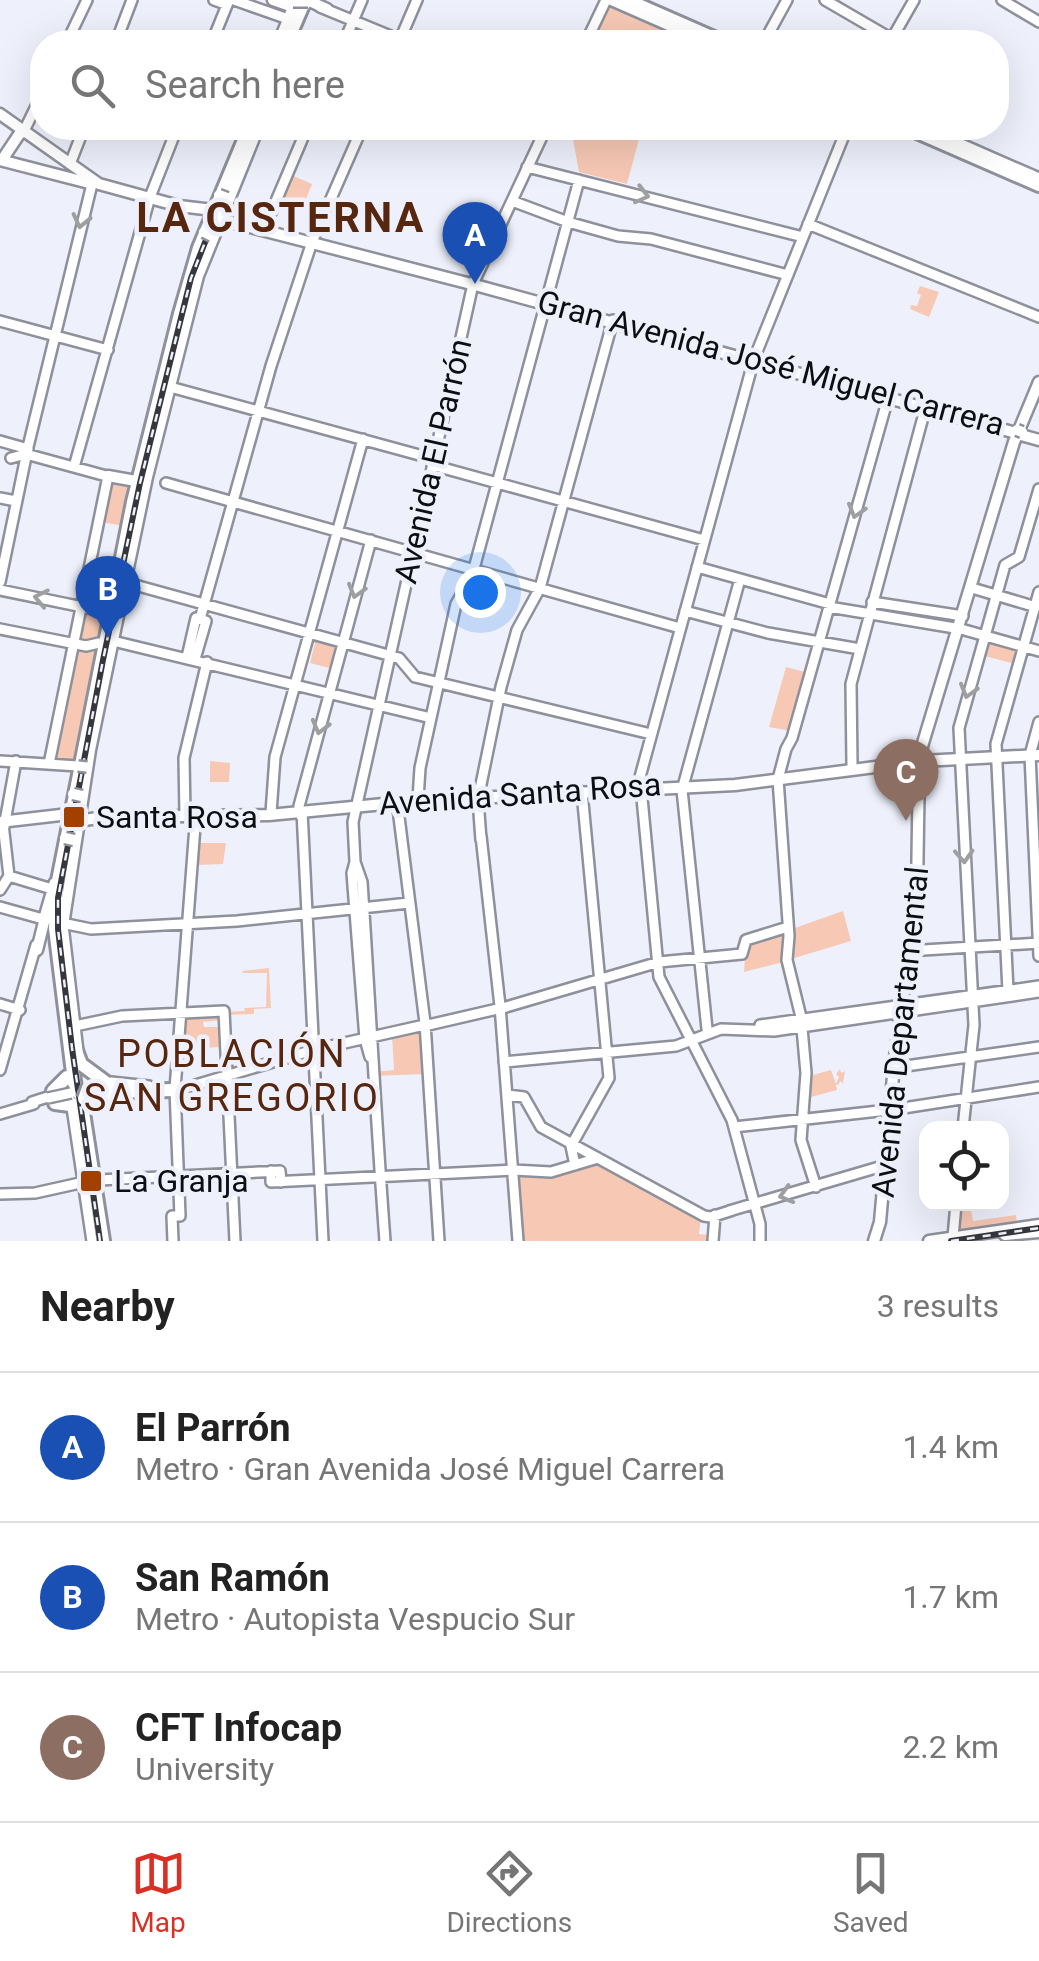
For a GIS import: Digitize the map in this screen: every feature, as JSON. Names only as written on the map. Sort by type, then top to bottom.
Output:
[{"type":"highway","points":[[619,0],[696,30]]},
{"type":"highway","points":[[632,0],[691,30]]},
{"type":"highway","points":[[287,30],[295,1]]},
{"type":"highway","points":[[62,980],[55,900],[172,348],[200,260],[247,140]]},
{"type":"highway","points":[[940,140],[1039,183]]},
{"type":"highway","points":[[112,1093],[80,1063],[64,961],[60,901],[97,693],[172,348],[190,307]]},
{"type":"highway","points":[[109,605],[121,581]]},
{"type":"highway","points":[[97,693],[98,716]]},
{"type":"highway","points":[[82,741],[97,693]]},
{"type":"highway","points":[[54,920],[64,961]]},
{"type":"highway","points":[[54,945],[71,1027],[74,1092],[100,1239]]},
{"type":"highway","points":[[71,1027],[74,1092],[100,1239]]},
{"type":"highway","points":[[74,1092],[76,1047]]},
{"type":"highway","points":[[74,1092],[166,1091]]},
{"type":"highway","points":[[74,1092],[112,1093]]},
{"type":"main road","points":[[286,30],[295,1],[326,10]]},
{"type":"main road","name":"Gran Avenida José Miguel Carrera","points":[[0,115],[30,137]]},
{"type":"main road","points":[[22,131],[0,161],[95,184]]},
{"type":"main road","name":"Gran Avenida José Miguel Carrera","points":[[35,140],[95,184],[1039,438]]},
{"type":"main road","points":[[83,767],[82,741],[109,605],[172,348],[216,215],[247,140]]},
{"type":"main road","points":[[54,945],[54,885],[98,716],[121,581],[216,215]]},
{"type":"main road","points":[[921,758],[1005,473],[1037,390]]},
{"type":"main road","points":[[1005,473],[1037,390]]},
{"type":"main road","points":[[108,476],[139,481]]},
{"type":"main road","name":"Avenida Santa Rosa","points":[[778,779],[852,765],[1035,752]]},
{"type":"main road","name":"Avenida Santa Rosa","points":[[5,824],[73,817],[354,813],[415,798],[778,779],[921,758]]},
{"type":"main road","name":"Avenida Departamental","points":[[879,1241],[917,890],[921,758]]},
{"type":"main road","points":[[62,897],[71,856],[73,817]]},
{"type":"main road","points":[[54,920],[71,856]]},
{"type":"main road","points":[[37,950],[44,922],[54,920]]},
{"type":"main road","name":"Avenida Departamental","points":[[879,1241],[892,1110]]},
{"type":"main road","points":[[928,1241],[1039,1228]]},
{"type":"main road","points":[[966,1241],[1039,1228]]},
{"type":"street","points":[[73,30],[88,0]]},
{"type":"street","points":[[121,30],[132,0]]},
{"type":"street","points":[[214,0],[259,4],[288,19]]},
{"type":"street","points":[[349,30],[362,0]]},
{"type":"street","points":[[406,30],[417,0]]},
{"type":"street","points":[[592,30],[607,0],[654,11],[701,30]]},
{"type":"street","points":[[771,30],[787,0]]},
{"type":"street","points":[[824,0],[873,30]]},
{"type":"street","points":[[897,30],[914,0]]},
{"type":"street","points":[[1002,0],[1039,22]]},
{"type":"street","points":[[216,30],[229,1]]},
{"type":"street","points":[[326,10],[374,30]]},
{"type":"street","points":[[654,11],[686,30]]},
{"type":"street","points":[[22,131],[30,116]]},
{"type":"street","points":[[68,164],[79,140]]},
{"type":"street","points":[[74,467],[150,200],[173,140]]},
{"type":"street","points":[[263,228],[302,140]]},
{"type":"street","points":[[191,658],[264,389],[313,241],[357,140]]},
{"type":"street","name":"Avenida El Parrón","points":[[385,1241],[354,813],[473,283],[540,140]]},
{"type":"street","points":[[761,1241],[739,1126],[660,982],[641,770],[753,360],[842,140]]},
{"type":"street","points":[[929,140],[1039,183]]},
{"type":"street","points":[[950,140],[1039,183]]},
{"type":"street","points":[[527,168],[803,237]]},
{"type":"street","points":[[415,798],[427,717],[457,602],[471,570],[579,180]]},
{"type":"street","points":[[0,582],[54,336],[95,184]]},
{"type":"street","points":[[512,200],[568,222],[788,275]]},
{"type":"street","points":[[808,224],[1039,317]]},
{"type":"street","points":[[519,1241],[479,797],[499,696],[518,627],[539,589],[613,321]]},
{"type":"street","points":[[0,322],[108,350]]},
{"type":"street","points":[[170,387],[363,439],[495,483],[704,540]]},
{"type":"street","points":[[816,1186],[800,1138],[806,1073],[802,1024],[788,968],[778,779],[890,397]]},
{"type":"street","points":[[852,765],[851,684],[926,407]]},
{"type":"street","points":[[270,814],[274,759],[363,439]]},
{"type":"street","points":[[0,441],[26,455],[108,476],[48,764]]},
{"type":"street","points":[[0,455],[26,455]]},
{"type":"street","points":[[139,481],[178,486],[680,628]]},
{"type":"street","points":[[964,1121],[974,1026],[959,755],[962,713],[1006,564],[1019,557],[1039,489]]},
{"type":"street","points":[[0,498],[16,502]]},
{"type":"street","points":[[323,1241],[301,813],[371,540]]},
{"type":"street","points":[[696,567],[868,614],[960,622]]},
{"type":"street","points":[[683,786],[739,579]]},
{"type":"street","points":[[121,581],[404,660],[414,677],[651,734]]},
{"type":"street","points":[[971,587],[1037,607]]},
{"type":"street","points":[[0,590],[82,607],[109,605]]},
{"type":"street","points":[[1008,990],[996,754],[998,732],[1039,592]]},
{"type":"street","points":[[872,602],[960,622],[984,635],[1039,651]]},
{"type":"street","points":[[686,611],[768,633],[860,650]]},
{"type":"street","points":[[706,1029],[683,786],[727,622]]},
{"type":"street","points":[[0,628],[74,644],[99,643]]},
{"type":"street","points":[[117,642],[427,717]]},
{"type":"street","points":[[173,1241],[178,1176],[174,1109],[166,1091],[180,1014],[186,924],[191,814],[184,759],[207,662]]},
{"type":"street","points":[[415,798],[437,682]]},
{"type":"street","points":[[1039,722],[1035,752],[1039,956]]},
{"type":"street","points":[[0,761],[83,767]]},
{"type":"street","points":[[0,890],[10,876],[5,824],[17,761]]},
{"type":"street","points":[[575,1165],[572,1144],[609,1078],[580,791]]},
{"type":"street","points":[[397,802],[424,1026],[440,1241]]},
{"type":"street","points":[[10,876],[54,885]]},
{"type":"street","points":[[0,907],[90,929],[409,903]]},
{"type":"street","points":[[18,1010],[54,920]]},
{"type":"street","points":[[54,920],[76,1047],[74,1092]]},
{"type":"street","points":[[32,1103],[187,1089],[313,1050],[500,1009],[658,962],[742,954],[746,939],[788,928]]},
{"type":"street","points":[[910,950],[1039,943]]},
{"type":"street","points":[[54,945],[74,1092]]},
{"type":"street","points":[[0,1074],[37,950]]},
{"type":"street","points":[[971,999],[1008,990],[1039,989]]},
{"type":"street","points":[[690,1040],[706,1029],[802,1024],[903,1012],[1039,989]]},
{"type":"street","points":[[1,1006],[18,1010]]},
{"type":"street","points":[[71,1027],[122,1016],[224,1011],[235,1241]]},
{"type":"street","points":[[505,1059],[690,1040],[724,1028],[772,1032],[802,1024]]},
{"type":"street","points":[[76,1047],[91,1067],[113,1084],[166,1091]]},
{"type":"street","points":[[896,1066],[1039,1047]]},
{"type":"street","points":[[739,1126],[892,1110],[1039,1087]]},
{"type":"street","points":[[32,1103],[74,1092]]},
{"type":"street","points":[[0,1113],[74,1092]]},
{"type":"street","points":[[112,1093],[128,1094]]},
{"type":"street","points":[[508,1095],[524,1097],[539,1126],[702,1215],[715,1216],[886,1165]]},
{"type":"street","points":[[99,1180],[232,1173],[320,1180],[514,1170],[549,1172],[598,1158]]},
{"type":"street","points":[[0,1194],[35,1193],[80,1183]]},
{"type":"street","points":[[953,1238],[955,1211]]},
{"type":"street","points":[[713,1241],[715,1216]]},
{"type":"shaded area","points":[[608,2],[616,6],[616,11],[632,12],[672,30],[594,30]]},
{"type":"shaded area","points":[[573,140],[639,140],[627,184],[579,172]]},
{"type":"shaded area","points":[[289,174],[312,184],[302,209],[276,203]]},
{"type":"shaded area","points":[[920,286],[939,292],[929,317],[910,309],[911,305],[917,306]]},
{"type":"shaded area","points":[[110,479],[132,485],[124,526],[101,522]]},
{"type":"shaded area","points":[[91,568],[114,574],[76,764],[51,762]]},
{"type":"shaded area","points":[[310,635],[340,644],[333,669],[310,663],[315,643],[308,640]]},
{"type":"shaded area","points":[[986,637],[1020,647],[1015,664],[981,655]]},
{"type":"shaded area","points":[[786,667],[809,673],[791,731],[769,727]]},
{"type":"shaded area","points":[[210,761],[230,763],[229,782],[210,782]]},
{"type":"shaded area","points":[[587,828],[592,828],[606,975],[603,976]]},
{"type":"shaded area","points":[[195,843],[226,843],[223,864],[197,865],[196,881],[192,881]]},
{"type":"shaded area","points":[[843,911],[851,941],[791,959],[792,929]]},
{"type":"shaded area","points":[[784,931],[783,962],[744,972],[746,942]]},
{"type":"shaded area","points":[[269,968],[271,1008],[254,1009],[254,1014],[225,1015],[245,1011],[244,1008],[266,1007],[267,973],[242,971]]},
{"type":"shaded area","points":[[221,1014],[223,1020],[203,1022],[204,1027],[221,1027],[222,1047],[181,1049],[183,1015]]},
{"type":"shaded area","points":[[422,1029],[426,1074],[373,1076],[373,1072],[394,1070],[392,1036]]},
{"type":"shaded area","points":[[840,1069],[841,1073],[845,1071],[837,1090],[807,1098],[809,1076],[831,1070],[836,1084]]},
{"type":"shaded area","points":[[598,1161],[701,1217],[699,1234],[710,1235],[710,1241],[524,1241],[518,1174]]},
{"type":"shaded area","points":[[962,1211],[971,1211],[973,1221],[1016,1215],[1017,1225],[960,1233]]},
{"type":"railway","points":[[100,1241],[72,1048],[58,898],[140,483],[191,278],[224,194]]},
{"type":"railway","points":[[951,1241],[1039,1228]]},
{"type":"place","name":"El Parrón","points":[[475,284]]},
{"type":"place","name":"San Ramón","points":[[108,638]]},
{"type":"place","name":"Santa Rosa","points":[[74,817]]},
{"type":"place","name":"CFT Infocap","points":[[906,821]]},
{"type":"place","name":"La Granja","points":[[91,1181]]},
{"type":"district","name":"LA CISTERNA","points":[[281,217]]},
{"type":"district","name":"POBLACIÓN SAN GREGORIO","points":[[232,1076]]}]
